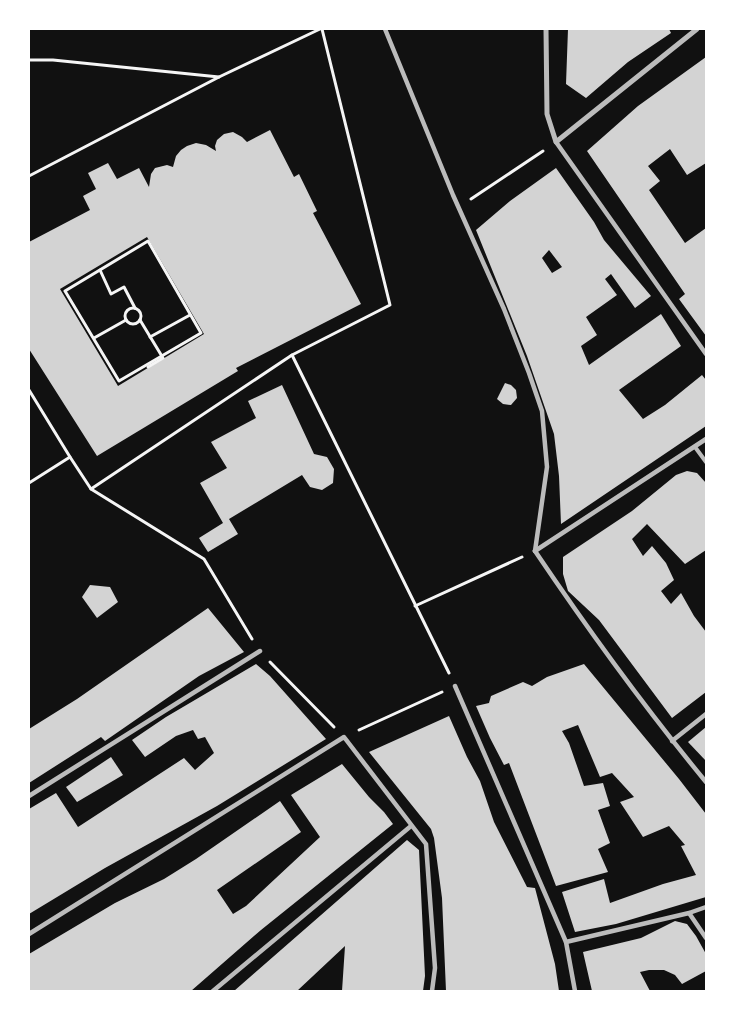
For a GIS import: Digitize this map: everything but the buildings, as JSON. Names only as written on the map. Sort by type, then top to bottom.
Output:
[{"type":"street","points":[[385,29],[397,63],[504,309],[542,411],[547,467],[535,551],[600,647],[706,782]]},
{"type":"street","points":[[546,29],[547,114],[556,142],[706,354]]},
{"type":"street","points":[[556,142],[696,29]]},
{"type":"street","points":[[535,551],[706,439]]},
{"type":"street","points":[[29,796],[260,651]]},
{"type":"street","points":[[456,686],[566,942],[575,991]]},
{"type":"street","points":[[672,740],[706,714]]},
{"type":"street","points":[[29,934],[344,737],[426,844],[435,968],[432,991]]},
{"type":"street","points":[[213,991],[411,826]]},
{"type":"street","points":[[566,942],[689,913],[706,907]]},
{"type":"street","points":[[689,913],[706,938]]},
{"type":"lane","points":[[695,447],[706,462]]},
{"type":"path","points":[[29,176],[219,77],[321,29],[390,305],[292,356],[91,489]]},
{"type":"path","points":[[29,60],[53,60],[219,77]]},
{"type":"path","points":[[459,207],[556,142]]},
{"type":"path","points":[[148,241],[200,333],[119,381],[65,291],[100,270],[148,241]]},
{"type":"path","points":[[100,270],[111,294],[124,287],[135,308],[140,313],[140,320],[163,358],[148,366]]},
{"type":"path","points":[[126,320],[126,312],[130,308],[135,308]]},
{"type":"path","points":[[150,338],[190,315]]},
{"type":"path","points":[[126,320],[133,324],[140,320]]},
{"type":"path","points":[[94,338],[126,320]]},
{"type":"path","points":[[29,390],[91,489],[204,559],[260,651],[344,737],[456,686],[292,356]]},
{"type":"path","points":[[29,483],[70,457]]},
{"type":"path","points":[[416,606],[535,551]]}]
